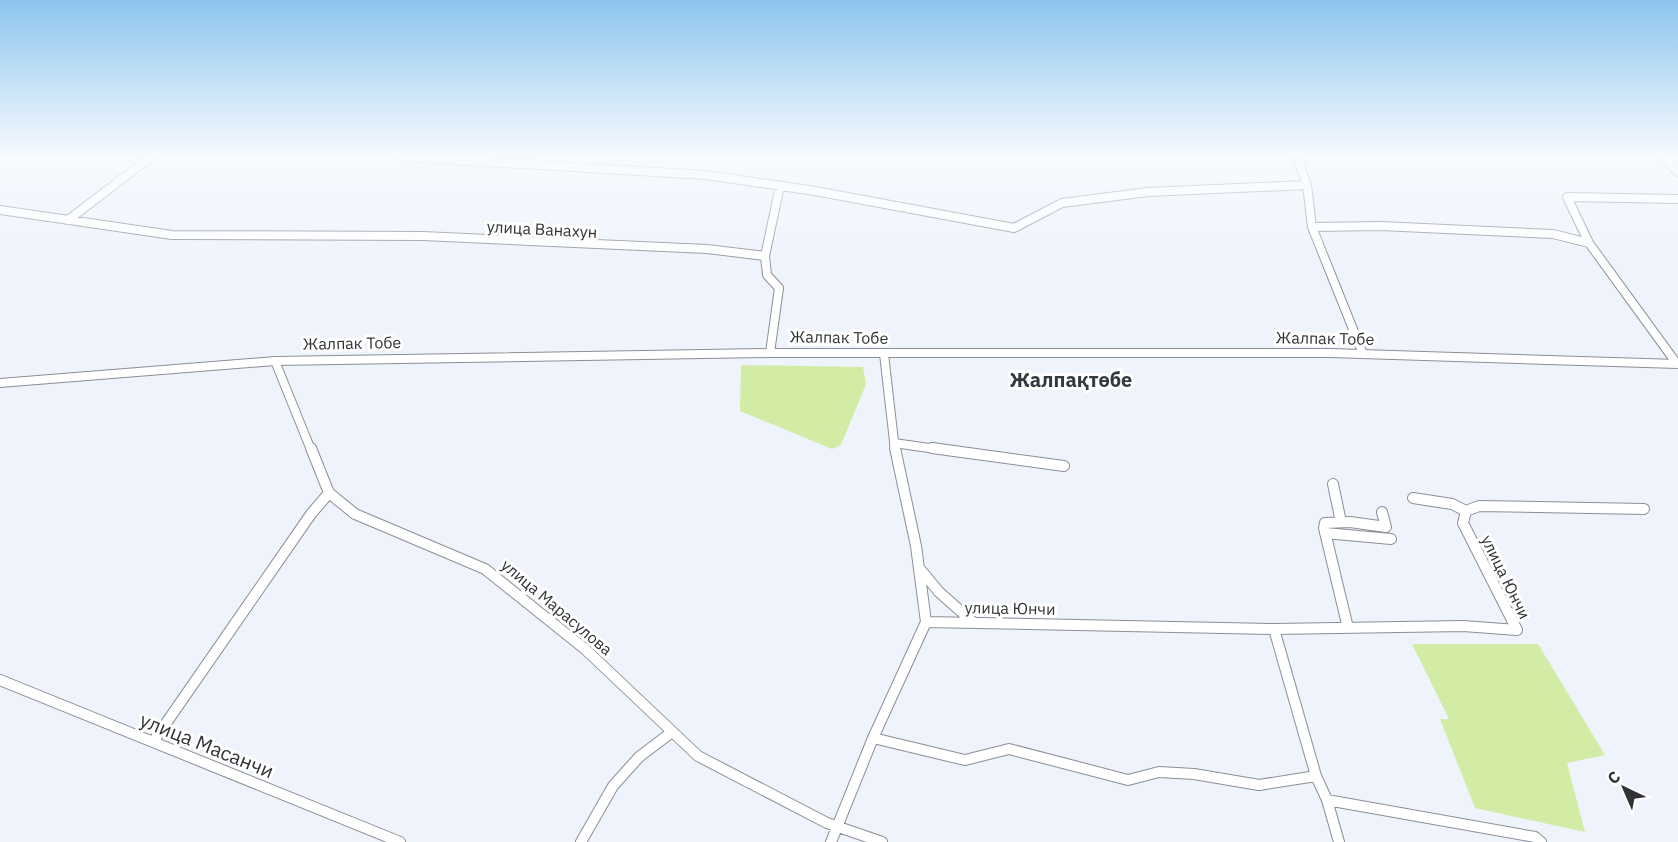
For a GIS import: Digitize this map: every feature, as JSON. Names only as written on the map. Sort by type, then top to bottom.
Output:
[{"type":"main road","name":"Жалпак Тобе","points":[[0,383],[275,361],[770,353],[1363,354],[1678,364]]},
{"type":"street","points":[[68,220],[99,196]]},
{"type":"street","points":[[770,353],[780,288],[767,275],[765,256],[778,196]]},
{"type":"street","points":[[837,196],[1014,228],[1062,203],[1110,196]]},
{"type":"street","points":[[1308,196],[1312,227],[1363,354]]},
{"type":"street","points":[[1678,199],[1567,197],[1589,243],[1678,364]]},
{"type":"street","name":"улица Ванахун","points":[[0,210],[172,236],[423,236],[707,249],[765,256]]},
{"type":"street","points":[[1312,227],[1381,226],[1553,234],[1589,243]]},
{"type":"street","points":[[831,842],[873,738],[926,621],[920,569],[894,443],[884,354]]},
{"type":"street","points":[[153,742],[311,514],[329,493],[275,361]]},
{"type":"street","points":[[894,443],[1064,466]]},
{"type":"street","points":[[1333,484],[1341,522]]},
{"type":"street","name":"улица Марасулова","points":[[329,493],[356,513],[485,569],[585,649],[698,756],[837,826],[882,842]]},
{"type":"street","points":[[1413,498],[1452,504],[1466,511],[1479,506],[1644,509]]},
{"type":"street","name":"улица Юнчи","points":[[926,621],[1274,629],[1463,626],[1517,630],[1463,523],[1466,511]]},
{"type":"street","points":[[1348,628],[1325,533],[1325,523],[1341,522],[1386,527],[1382,512]]},
{"type":"street","points":[[1325,533],[1391,539]]},
{"type":"street","points":[[920,569],[939,591],[974,623]]},
{"type":"street","points":[[1274,629],[1316,776],[1327,800],[1340,842]]},
{"type":"street","name":"улица Масанчи","points":[[0,680],[400,842]]},
{"type":"street","points":[[581,842],[613,786],[639,757],[672,732]]},
{"type":"street","points":[[873,738],[965,760],[1009,748],[1128,780],[1159,772],[1194,774],[1259,785],[1316,776]]},
{"type":"street","points":[[1327,800],[1535,837],[1541,842]]},
{"type":"green space","points":[[741,365],[863,367],[866,384],[841,445],[832,449],[740,411]]},
{"type":"green space","points":[[1412,644],[1538,644],[1605,755],[1567,763],[1585,832],[1475,808],[1440,719],[1449,719]]},
{"type":"district","name":"Жалпақтөбе","points":[[1071,379]]}]
